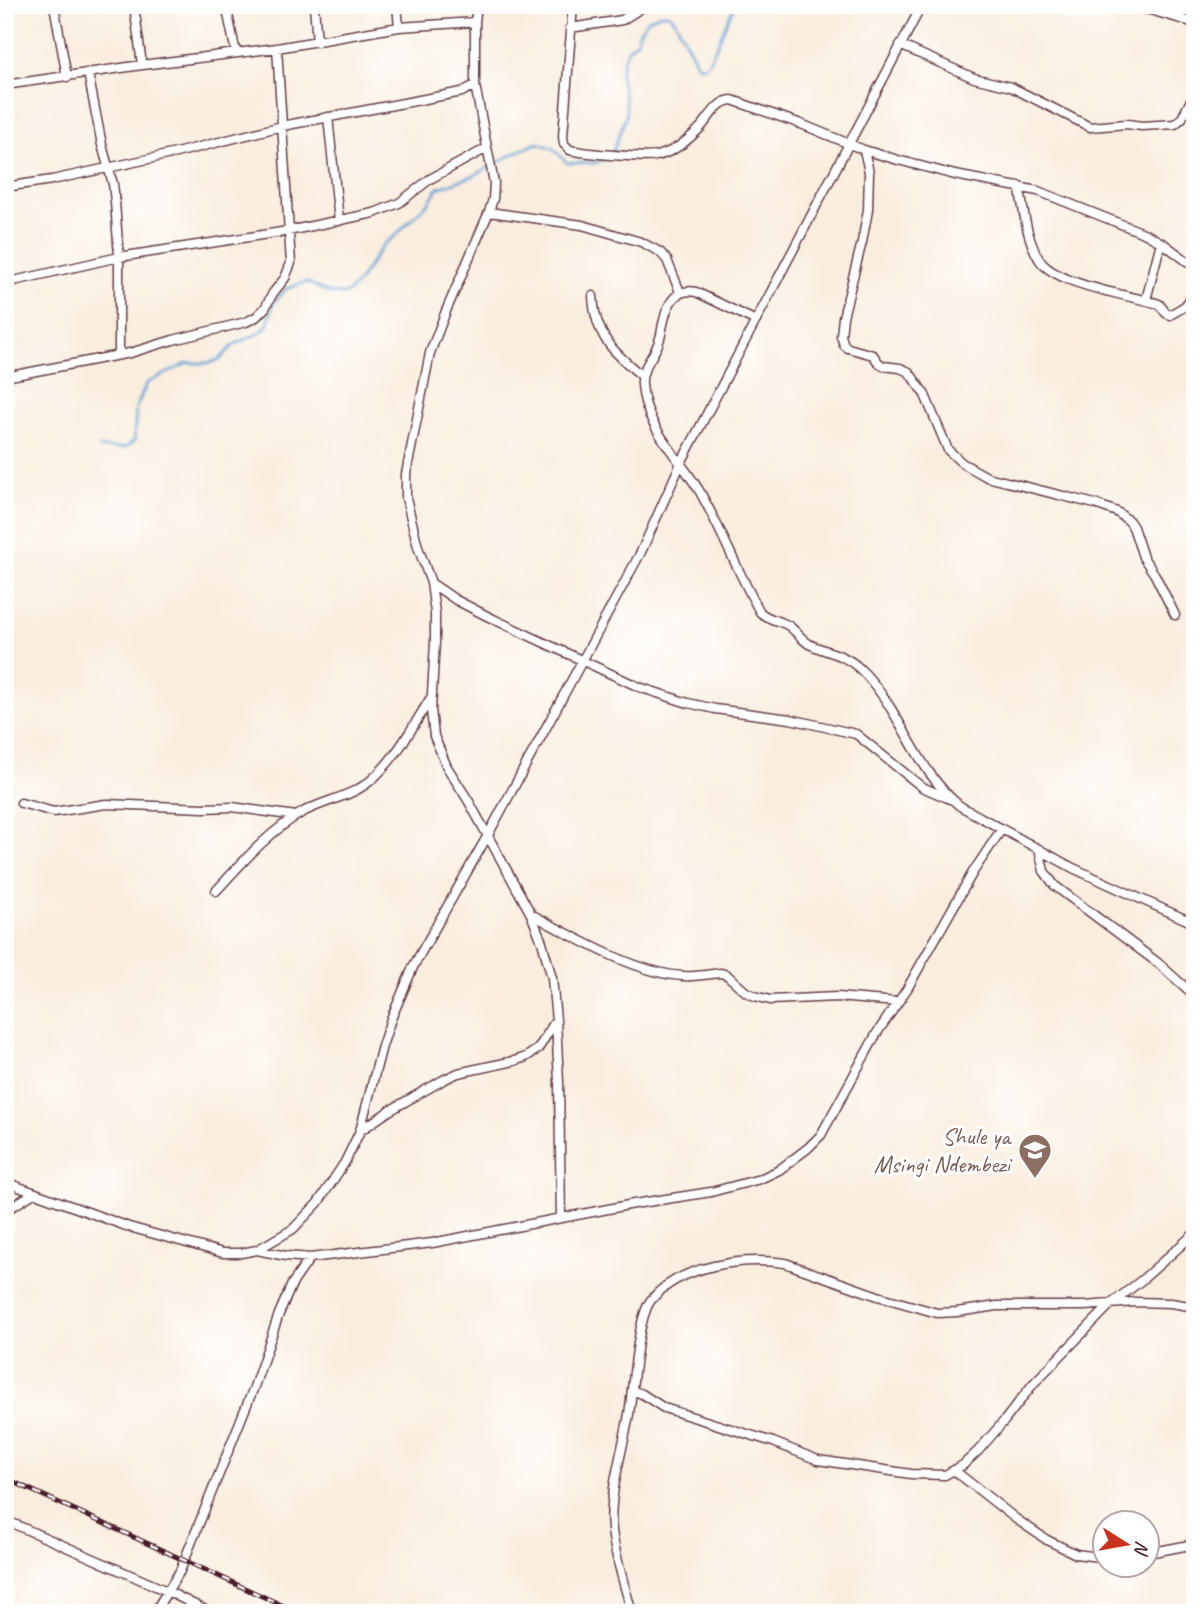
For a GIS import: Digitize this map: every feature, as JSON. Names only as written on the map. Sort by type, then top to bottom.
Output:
[{"type":"street","points":[[54,5],[67,77]]},
{"type":"street","points":[[134,5],[142,65]]},
{"type":"street","points":[[226,5],[236,54]]},
{"type":"street","points":[[314,5],[317,42]]},
{"type":"street","points":[[397,5],[399,27]]},
{"type":"street","points":[[477,5],[475,85],[494,187],[489,212],[430,353],[405,474],[406,499],[418,547],[431,583],[436,631],[431,699],[434,736],[447,767],[531,914],[552,978],[556,1020],[561,1217]]},
{"type":"street","points":[[572,5],[563,136],[564,144],[570,150],[657,156],[686,141],[699,130],[718,106],[729,99],[802,124],[864,150],[919,166],[1038,191],[1134,228],[1161,242],[1195,267]]},
{"type":"street","points":[[570,29],[622,20],[646,5]]},
{"type":"street","points":[[5,1182],[129,1227],[223,1253],[257,1250],[293,1229],[317,1203],[345,1162],[360,1130],[382,1046],[414,965],[488,835],[641,552],[681,463],[922,5]]},
{"type":"street","points":[[1123,5],[1195,23]]},
{"type":"street","points":[[5,85],[277,48],[399,27],[475,22]]},
{"type":"street","points":[[900,45],[974,78],[1011,87],[1090,127],[1175,124],[1182,118],[1195,92]]},
{"type":"street","points":[[5,377],[119,355],[230,327],[256,317],[265,308],[289,268],[290,251],[277,48]]},
{"type":"street","points":[[88,73],[115,202],[119,257],[119,355]]},
{"type":"street","points":[[5,187],[52,180],[176,153],[282,126],[451,95],[475,85]]},
{"type":"street","points":[[328,117],[339,221]]},
{"type":"street","points":[[5,284],[119,257],[288,231],[374,213],[399,203],[429,179],[487,148]]},
{"type":"street","points":[[864,150],[869,172],[868,210],[843,317],[841,336],[844,345],[873,355],[883,366],[909,372],[925,396],[948,450],[962,463],[987,477],[1095,503],[1126,517],[1133,527],[1143,556],[1156,575],[1175,615]]},
{"type":"street","points":[[1019,186],[1029,237],[1037,256],[1046,268],[1056,275],[1146,300],[1160,305],[1171,315],[1185,306],[1195,292]]},
{"type":"street","points":[[489,212],[582,225],[641,242],[660,252],[667,260],[680,292]]},
{"type":"street","points":[[1146,300],[1161,242]]},
{"type":"street","points":[[756,321],[696,292],[680,292],[665,314],[659,341],[642,376],[642,389],[654,425],[698,488],[760,611],[789,626],[809,643],[858,667],[887,703],[922,761],[951,799]]},
{"type":"street","points":[[593,296],[595,318],[602,334],[616,353],[642,376]]},
{"type":"street","points":[[431,583],[479,612],[639,687],[688,703],[731,712],[790,719],[856,734],[922,787],[951,799],[1073,869],[1189,921],[1195,928]]},
{"type":"street","points":[[216,891],[257,848],[296,816],[321,803],[357,791],[383,770],[431,699]]},
{"type":"street","points":[[21,803],[54,812],[106,804],[232,807],[296,816]]},
{"type":"street","points":[[257,1250],[310,1258],[432,1243],[561,1217],[711,1192],[760,1179],[779,1170],[808,1149],[821,1135],[867,1049],[916,973],[973,872],[1001,830]]},
{"type":"street","points":[[1039,849],[1044,871],[1055,887],[1158,963],[1195,996]]},
{"type":"street","points":[[531,914],[587,943],[654,971],[682,976],[722,973],[746,992],[770,1000],[837,997],[897,1002]]},
{"type":"street","points":[[360,1130],[458,1073],[526,1057],[538,1049],[556,1020]]},
{"type":"street","points":[[5,1211],[34,1193]]},
{"type":"street","points":[[632,1390],[664,1408],[773,1442],[818,1460],[911,1474],[945,1475],[955,1471],[978,1451],[1033,1384],[1111,1304],[1195,1233]]},
{"type":"street","points":[[154,1613],[180,1571],[240,1423],[279,1314],[292,1284],[310,1258]]},
{"type":"street","points":[[632,1613],[618,1559],[612,1521],[614,1493],[645,1312],[653,1298],[673,1282],[698,1270],[752,1261],[785,1263],[878,1296],[937,1313],[997,1306],[1084,1306],[1152,1302],[1195,1307]]},
{"type":"street","points":[[955,1471],[1047,1540],[1076,1554],[1092,1556]]},
{"type":"street","points":[[5,1520],[211,1613]]},
{"type":"street","points":[[1162,1550],[1195,1544]]},
{"type":"waterway","points":[[612,154],[626,116],[620,74],[623,60],[628,49],[637,41],[647,20],[660,14],[669,14],[675,20],[698,66],[705,66],[714,53],[736,5]]},
{"type":"waterway","points":[[99,448],[125,448],[134,441],[136,408],[147,383],[188,363],[210,363],[220,359],[234,345],[261,332],[267,326],[274,302],[286,289],[306,282],[329,293],[349,292],[383,245],[429,202],[438,188],[473,176],[537,143],[553,148],[567,163],[595,163],[607,158]]},
{"type":"railway","points":[[5,1478],[299,1613]]},
{"type":"place","name":"Shule ya Msingi Ndembezi","points":[[1035,1180]]}]
